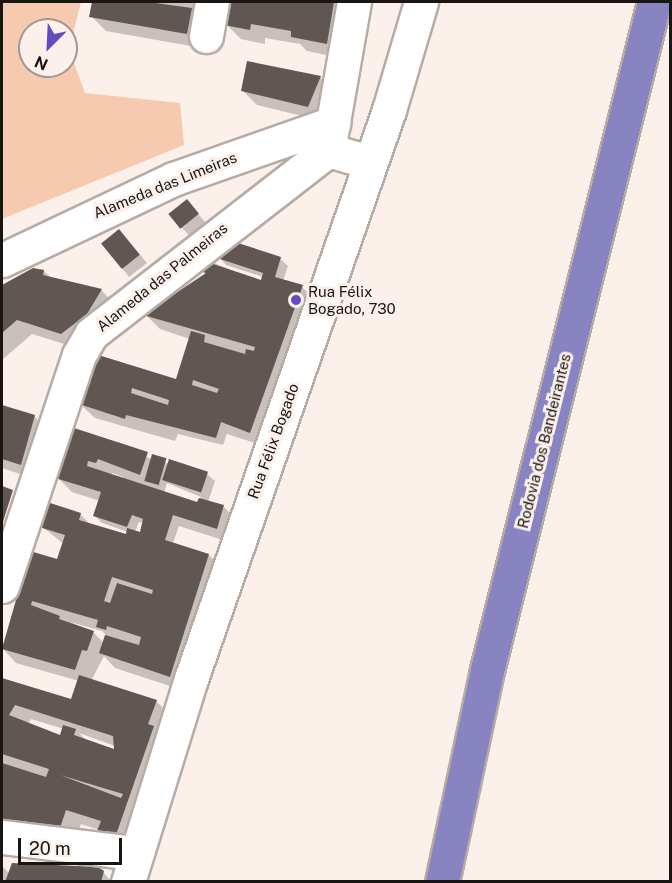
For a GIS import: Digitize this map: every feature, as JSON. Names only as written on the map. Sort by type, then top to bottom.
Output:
[{"type":"highway","name":"Rodovia dos Bandeirantes","points":[[442,882],[487,670],[654,2]]},
{"type":"street","points":[[206,36],[212,2]]},
{"type":"street","points":[[354,2],[330,136],[369,162]]},
{"type":"street","name":"Rua Félix Bogado","points":[[132,867],[225,576],[369,162],[421,2]]},
{"type":"street","name":"Alameda das Limeiras","points":[[2,260],[174,179],[330,136]]},
{"type":"street","name":"Alameda das Palmeiras","points":[[2,586],[79,355],[91,334],[220,230],[330,136]]},
{"type":"street","points":[[2,837],[132,867]]},
{"type":"shaded area","points":[[2,2],[81,2],[77,18],[18,18],[18,78],[78,78],[78,74],[85,93],[180,103],[184,145],[2,219]]},
{"type":"building","points":[[92,2],[148,2],[192,8],[187,34],[89,17]]},
{"type":"building","points":[[229,2],[334,2],[327,44],[291,37],[291,31],[251,24],[250,30],[224,25]]},
{"type":"building","points":[[247,61],[321,76],[308,107],[241,91]]},
{"type":"building","points":[[187,199],[199,214],[180,229],[168,214]]},
{"type":"building","points":[[119,229],[140,255],[122,269],[101,243]]},
{"type":"building","points":[[238,243],[281,257],[275,277],[303,285],[250,433],[221,422],[216,438],[126,415],[125,419],[79,404],[95,354],[176,379],[191,331],[205,335],[204,342],[245,354],[246,349],[254,351],[255,347],[143,315],[206,273],[200,271],[214,261],[213,264],[261,280],[263,273],[217,258]],"holes":[[[193,380],[219,389],[217,393],[192,385]],[[132,388],[169,400],[168,405],[131,393]]]},
{"type":"building","points":[[33,268],[44,270],[43,275],[102,289],[87,314],[61,334],[17,320],[2,333],[2,285]]},
{"type":"building","points":[[2,405],[35,415],[21,465],[2,459]]},
{"type":"building","points":[[71,427],[148,452],[140,475],[98,459],[96,463],[88,461],[87,466],[197,502],[199,498],[224,505],[217,529],[173,515],[165,540],[209,554],[170,677],[99,653],[105,635],[139,645],[141,637],[107,626],[106,630],[96,627],[98,620],[32,601],[31,605],[60,616],[59,619],[94,631],[87,651],[82,650],[75,670],[2,649],[30,551],[57,559],[65,535],[39,527],[47,502],[81,513],[79,520],[126,534],[127,528],[140,532],[143,519],[132,515],[127,527],[93,516],[101,492],[55,478]],"holes":[[[112,577],[153,590],[152,594],[117,583],[110,603],[104,601]]]},
{"type":"building","points":[[152,454],[166,458],[159,485],[144,481]]},
{"type":"building","points":[[169,459],[208,472],[201,493],[162,480]]},
{"type":"building","points":[[2,486],[13,490],[2,525]]},
{"type":"building","points":[[79,675],[157,700],[148,724],[154,726],[117,832],[97,831],[101,821],[66,810],[60,828],[2,820],[2,763],[46,777],[49,769],[2,754],[2,678],[71,699]],"holes":[[[15,705],[113,736],[114,749],[74,735],[76,729],[63,725],[60,735],[9,715]],[[60,775],[123,794],[121,798]]]},
{"type":"building","points":[[12,863],[98,867],[104,871],[101,882],[5,882]]},
{"type":"place","name":"Rua Félix Bogado, 730","points":[[296,300]]}]
